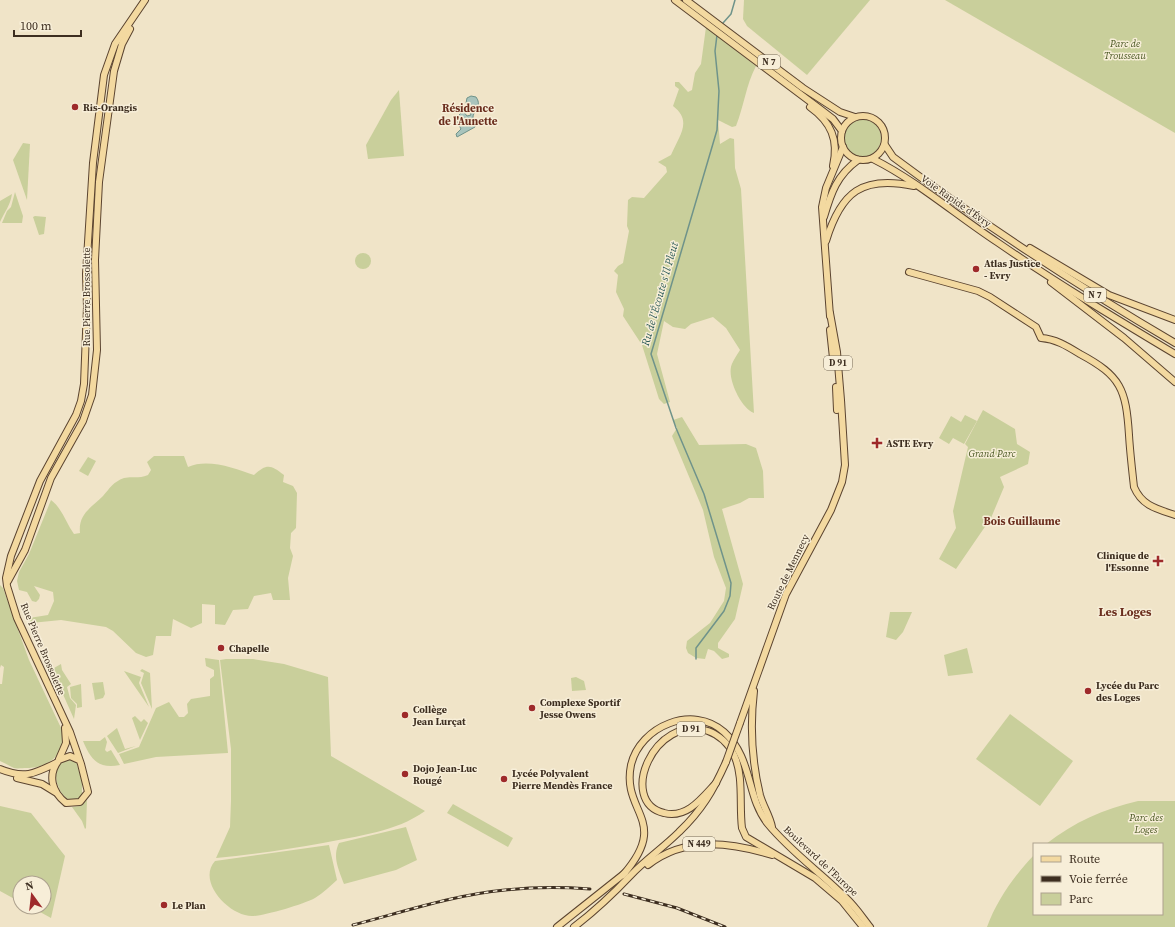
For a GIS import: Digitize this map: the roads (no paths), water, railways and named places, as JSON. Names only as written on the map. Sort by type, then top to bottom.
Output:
[{"type":"main road","name":"Rue Pierre Brossolette","points":[[79,760],[65,723],[18,620],[7,583],[11,556],[38,485],[76,415],[81,401],[84,384],[87,322],[87,269],[93,163],[104,75],[115,44],[145,0]]},
{"type":"main road","name":"Rue Pierre Brossolette","points":[[7,583],[25,550],[51,478],[83,421],[92,395],[98,333],[95,253],[99,182],[107,114],[119,50],[145,0]]},
{"type":"main road","name":"N 7","points":[[675,0],[804,99],[833,119],[842,131]]},
{"type":"main road","name":"N 7","points":[[686,0],[803,88],[840,112],[855,117]]},
{"type":"main road","points":[[804,99],[809,106],[827,122],[835,139],[835,157],[830,177]]},
{"type":"main road","points":[[866,116],[877,120],[884,130],[885,145],[880,153],[873,159],[858,160],[849,156],[843,147],[842,131],[844,125],[855,117],[866,116]]},
{"type":"main road","name":"Voie Rapide d'Évry","points":[[885,145],[893,157],[1017,244]]},
{"type":"main road","name":"Route de Mennecy","points":[[755,681],[786,594],[836,497],[841,459],[823,225],[823,198],[843,147]]},
{"type":"main road","name":"Voie Rapide d'Évry","points":[[873,159],[918,187],[1026,262]]},
{"type":"main road","name":"Route de Mennecy","points":[[823,225],[829,198],[834,185],[848,167],[858,160]]},
{"type":"main road","points":[[825,245],[837,212],[842,203],[852,194],[871,184],[880,182],[897,182],[918,187]]},
{"type":"main road","name":"N 7","points":[[1017,244],[1112,306],[1175,343]]},
{"type":"main road","points":[[1017,244],[1028,247],[1109,295],[1175,320]]},
{"type":"main road","name":"N 7","points":[[1026,262],[1106,313],[1175,354]]},
{"type":"main road","points":[[1026,262],[1124,338],[1175,382]]},
{"type":"main road","points":[[909,272],[978,291],[990,297],[1036,327],[1041,338],[1053,339],[1098,364],[1117,383],[1127,405],[1134,487],[1136,493],[1148,506],[1175,515]]},
{"type":"main road","name":"D 91","points":[[755,681],[740,723],[726,762],[714,787],[697,803],[685,812],[672,815],[660,813],[647,801],[642,784],[645,769],[655,747],[669,735],[690,728],[712,732],[725,741],[730,747],[737,762],[741,820],[744,833],[750,841],[782,858]]},
{"type":"main road","name":"D 91","points":[[755,681],[751,721],[756,768],[760,795],[772,829]]},
{"type":"main road","points":[[623,875],[636,858],[644,838],[644,827],[630,781],[633,759],[638,748],[650,734],[663,726],[678,720],[691,719],[710,724],[718,727],[730,738],[745,761],[760,810],[772,829]]},
{"type":"main road","name":"Rue Pierre Brossolette","points":[[57,761],[66,743],[65,723]]},
{"type":"main road","points":[[0,769],[10,773],[24,775],[39,772],[57,761],[70,756],[79,760],[88,792],[80,802],[66,803],[55,792],[42,784],[0,772]]},
{"type":"main road","points":[[55,792],[52,774],[57,761]]},
{"type":"main road","points":[[557,927],[643,859],[676,830],[714,787]]},
{"type":"main road","points":[[626,882],[630,876],[679,833],[699,811],[714,787]]},
{"type":"main road","name":"Boulevard de l'Europe","points":[[772,829],[795,852],[846,897],[870,927]]},
{"type":"main road","name":"N 449","points":[[574,927],[626,882],[660,856],[671,851],[695,845],[739,846],[782,858]]},
{"type":"main road","name":"Boulevard de l'Europe","points":[[782,858],[810,874],[834,893],[863,927]]},
{"type":"water","points":[[471,96],[476,97],[478,100],[478,107],[473,116],[475,127],[457,137],[456,134],[461,129],[457,121],[458,116],[463,111],[467,116],[471,115],[466,103],[467,98]]},
{"type":"waterway","name":"Ru de l'Écoute s'Il Pleut","points":[[723,23],[731,14],[735,0]]},
{"type":"waterway","name":"Ru de l'Écoute s'Il Pleut","points":[[696,659],[696,648],[724,611],[730,596],[731,583],[704,494],[676,428],[651,354],[717,130],[719,91],[715,51],[717,35]]},
{"type":"railway","points":[[353,925],[428,904],[486,892],[537,888],[590,889]]},
{"type":"railway","points":[[624,894],[677,908],[725,927]]},
{"type":"place","name":"Ris-Orangis","points":[[75,107]]},
{"type":"place","name":"Atlas Justice - Evry","points":[[976,269]]},
{"type":"place","name":"ASTE Evry","points":[[877,443]]},
{"type":"place","name":"Clinique de l'Essonne","points":[[1158,561]]},
{"type":"place","name":"Chapelle","points":[[221,648]]},
{"type":"place","name":"Lycée du Parc des Loges","points":[[1088,691]]},
{"type":"place","name":"Complexe Sportif Jesse Owens","points":[[532,708]]},
{"type":"place","name":"Collège Jean Lurçat","points":[[405,715]]},
{"type":"place","name":"Dojo Jean-Luc Rougé","points":[[405,774]]},
{"type":"place","name":"Lycée Polyvalent Pierre Mendès France","points":[[504,779]]},
{"type":"place","name":"Le Plan","points":[[164,905]]},
{"type":"district","name":"Résidence de l'Aunette","points":[[468,114]]},
{"type":"district","name":"Bois Guillaume","points":[[1022,521]]},
{"type":"district","name":"Les Loges","points":[[1125,612]]},
{"type":"park label","name":"Parc de Trousseau","points":[[1125,48]]},
{"type":"park label","name":"Grand Parc","points":[[992,453]]},
{"type":"park label","name":"Parc des Loges","points":[[1146,822]]}]
